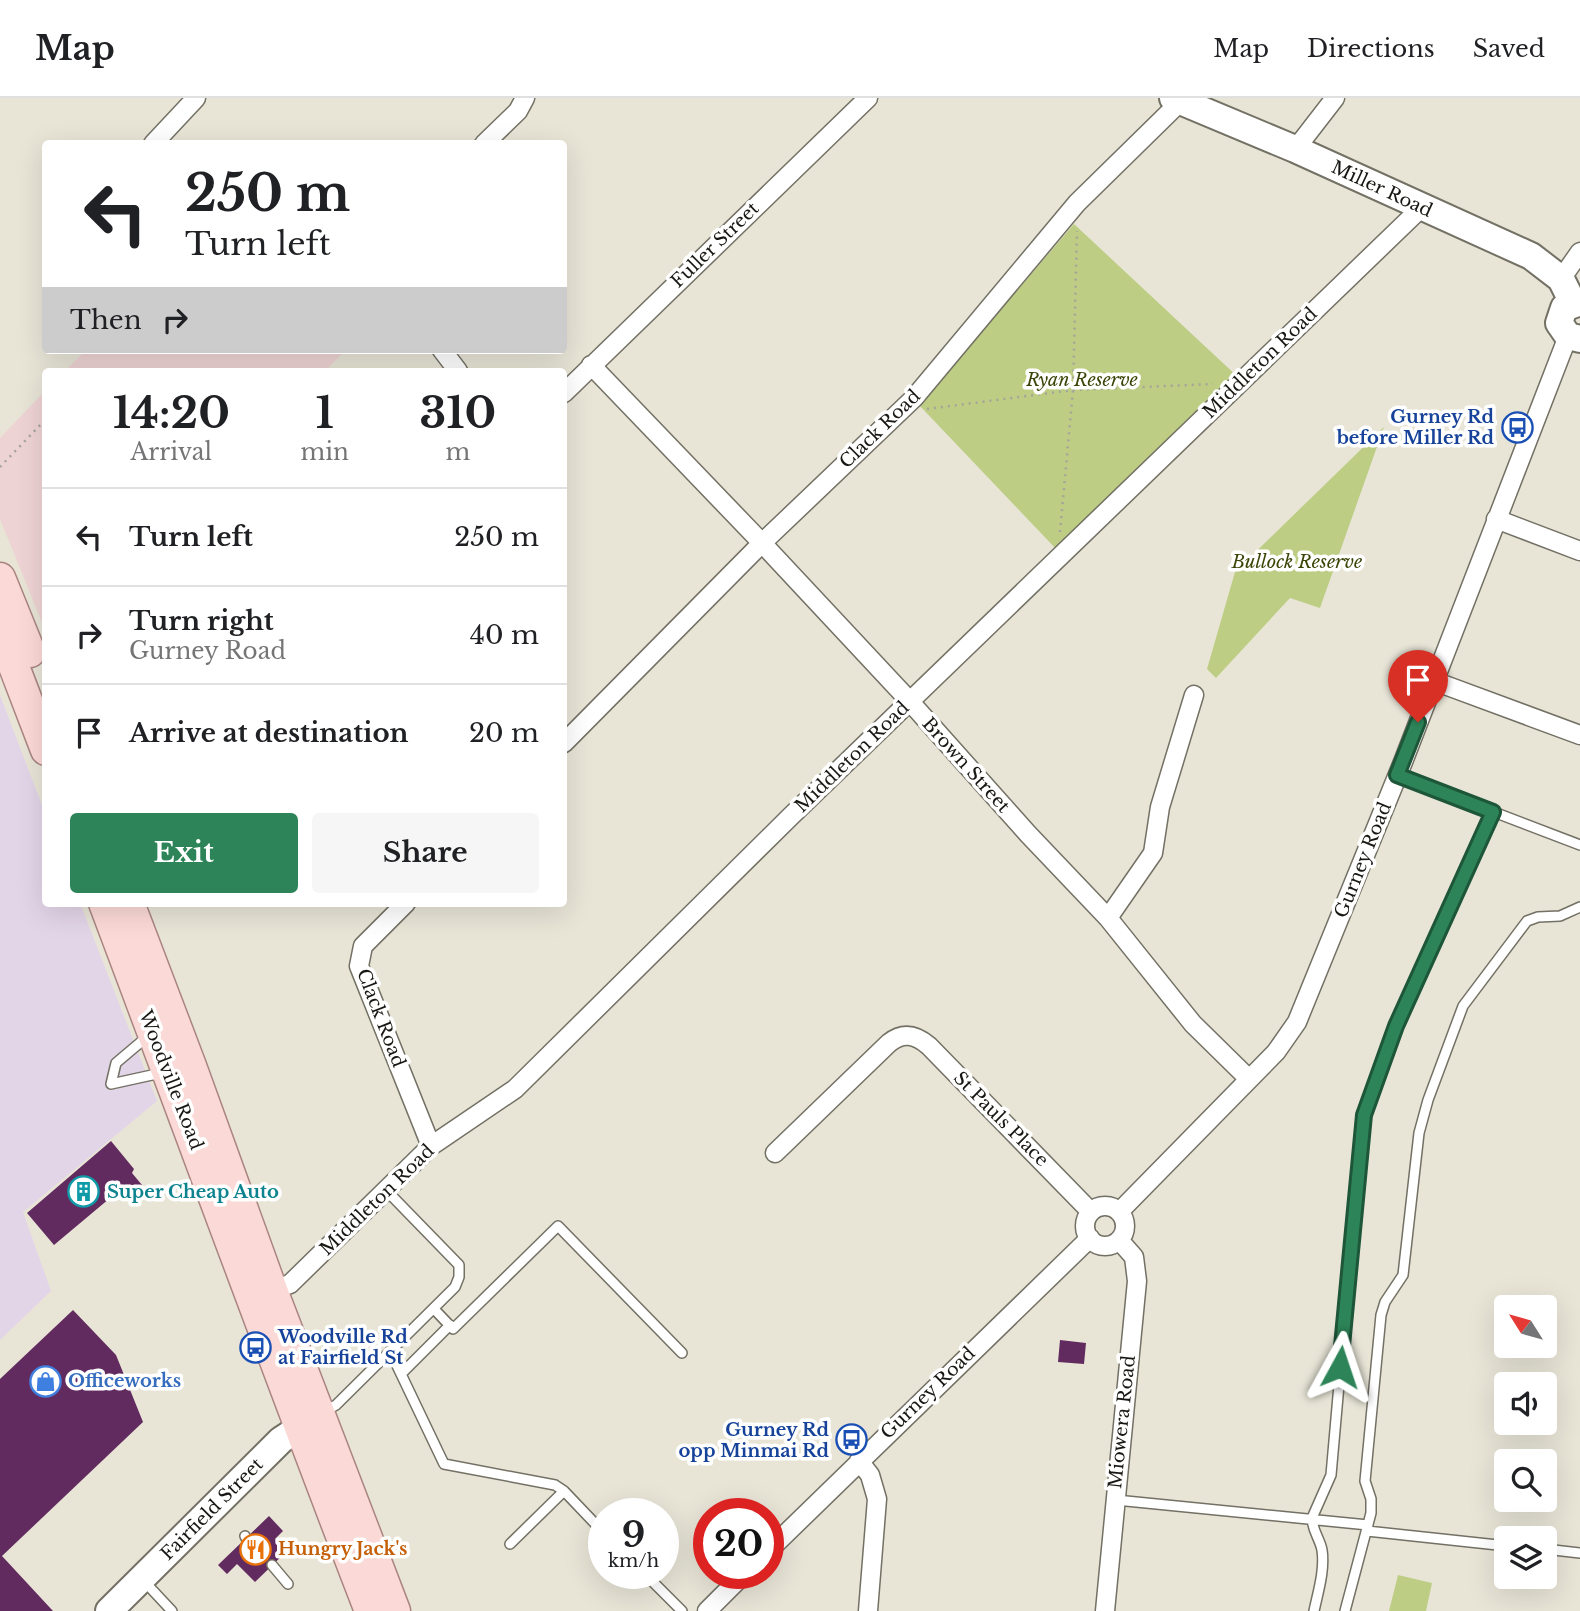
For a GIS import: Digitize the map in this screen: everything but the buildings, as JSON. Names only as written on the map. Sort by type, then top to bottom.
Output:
[{"type":"main road","points":[[0,578],[42,682]]},
{"type":"main road","points":[[0,630],[42,740]]},
{"type":"main road","name":"Woodville Road","points":[[106,907],[257,1308],[394,1611]]},
{"type":"main road","name":"Woodville Road","points":[[131,907],[272,1290],[309,1421],[370,1611]]},
{"type":"street","points":[[157,140],[196,98]]},
{"type":"street","points":[[488,140],[518,111],[525,98]]},
{"type":"street","name":"Fuller Street","points":[[567,390],[868,98]]},
{"type":"street","points":[[1295,150],[1335,98]]},
{"type":"street","name":"Miller Road","points":[[1177,100],[1531,256],[1561,279],[1576,302]]},
{"type":"street","name":"Clack Road","points":[[567,740],[762,542],[914,398],[1077,203],[1177,100]]},
{"type":"street","name":"Middleton Road","points":[[272,1290],[290,1284],[431,1146],[515,1089],[909,701],[1421,208]]},
{"type":"street","points":[[1561,279],[1580,252]]},
{"type":"street","points":[[1574,338],[1561,328],[1560,318],[1564,308],[1576,302]]},
{"type":"street","name":"Gurney Road","points":[[1119,1212],[1276,1052],[1297,1022],[1397,775],[1496,519],[1574,338]]},
{"type":"street","points":[[445,354],[456,368]]},
{"type":"street","name":"Brown Street","points":[[591,365],[762,542],[909,701],[1028,834],[1108,918],[1193,1024],[1249,1079]]},
{"type":"street","points":[[1496,519],[1580,551]]},
{"type":"street","points":[[1434,681],[1580,734]]},
{"type":"street","points":[[1108,918],[1153,853],[1160,807],[1194,695]]},
{"type":"street","name":"Clack Road","points":[[402,907],[363,946],[359,966],[431,1146]]},
{"type":"street","name":"St Pauls Place","points":[[775,1153],[906,1027],[929,1046],[1091,1212]]},
{"type":"street","points":[[1108,1206],[1119,1212],[1125,1223],[1119,1240],[1114,1244],[1101,1245],[1090,1238],[1086,1228],[1091,1212],[1096,1208],[1108,1206]]},
{"type":"street","name":"Gurney Road","points":[[784,1534],[1090,1238]]},
{"type":"street","name":"Miowera Road","points":[[1105,1611],[1137,1281],[1134,1257],[1119,1240]]},
{"type":"street","name":"Fairfield Street","points":[[109,1611],[281,1440],[309,1421]]},
{"type":"street","points":[[859,1461],[870,1475],[877,1499],[868,1611]]},
{"type":"street","points":[[707,1611],[729,1589]]},
{"type":"lane","points":[[1397,775],[1580,845]]},
{"type":"lane","points":[[1314,1611],[1323,1563],[1312,1518],[1331,1475],[1364,1115],[1396,1026],[1493,812]]},
{"type":"lane","points":[[1345,1611],[1368,1528],[1371,1499],[1365,1482],[1381,1315],[1402,1275],[1416,1145],[1428,1100],[1463,1006],[1499,961],[1521,926],[1532,918],[1560,916],[1580,907]]},
{"type":"lane","points":[[153,1032],[116,1063],[111,1084],[152,1074],[169,1075]]},
{"type":"lane","points":[[309,1421],[335,1405],[434,1309],[455,1287],[459,1277],[459,1265],[386,1191]]},
{"type":"lane","points":[[434,1309],[453,1329],[558,1226],[682,1353]]},
{"type":"lane","points":[[401,1374],[450,1325]]},
{"type":"lane","points":[[390,1351],[444,1464],[555,1485],[588,1516]]},
{"type":"lane","points":[[510,1544],[564,1491]]},
{"type":"lane","points":[[1114,1500],[1312,1518],[1494,1544]]},
{"type":"lane","points":[[1557,1550],[1580,1553]]},
{"type":"lane","points":[[272,1565],[288,1584]]},
{"type":"lane","points":[[142,1579],[172,1611]]},
{"type":"lane","points":[[660,1589],[681,1611]]},
{"type":"path","points":[[1057,558],[1073,390],[1077,203]]},
{"type":"path","points":[[899,412],[1073,390],[1240,382]]},
{"type":"path","points":[[0,467],[42,423]]},
{"type":"shaded area","points":[[82,354],[342,354],[328,368],[68,368]]},
{"type":"shaded area","points":[[42,394],[42,623],[0,519],[0,438]]},
{"type":"shaded area","points":[[0,695],[42,805],[42,907],[82,907],[157,1101],[23,1212],[51,1291],[0,1340]]},
{"type":"green space","name":"Ryan Reserve","points":[[1074,224],[1239,378],[1058,551],[919,405]]},
{"type":"green space","name":"Bullock Reserve","points":[[1384,427],[1320,608],[1290,598],[1216,678],[1207,669],[1235,572]]},
{"type":"green space","points":[[1398,1575],[1432,1583],[1426,1611],[1389,1611]]},
{"type":"place","name":"Gurney Rd before Miller Rd","points":[[1517,427]]},
{"type":"place","name":"Super Cheap Auto","points":[[84,1192]]},
{"type":"place","name":"Woodville Rd at Fairfield St","points":[[255,1347]]},
{"type":"place","name":"Officeworks","points":[[45,1381]]},
{"type":"place","name":"Gurney Rd opp Minmai Rd","points":[[852,1440]]},
{"type":"place","name":"Hungry Jack's","points":[[255,1549]]},
{"type":"route","points":[[1340,1367],[1364,1115],[1396,1026],[1493,812],[1397,775],[1418,722]]}]
